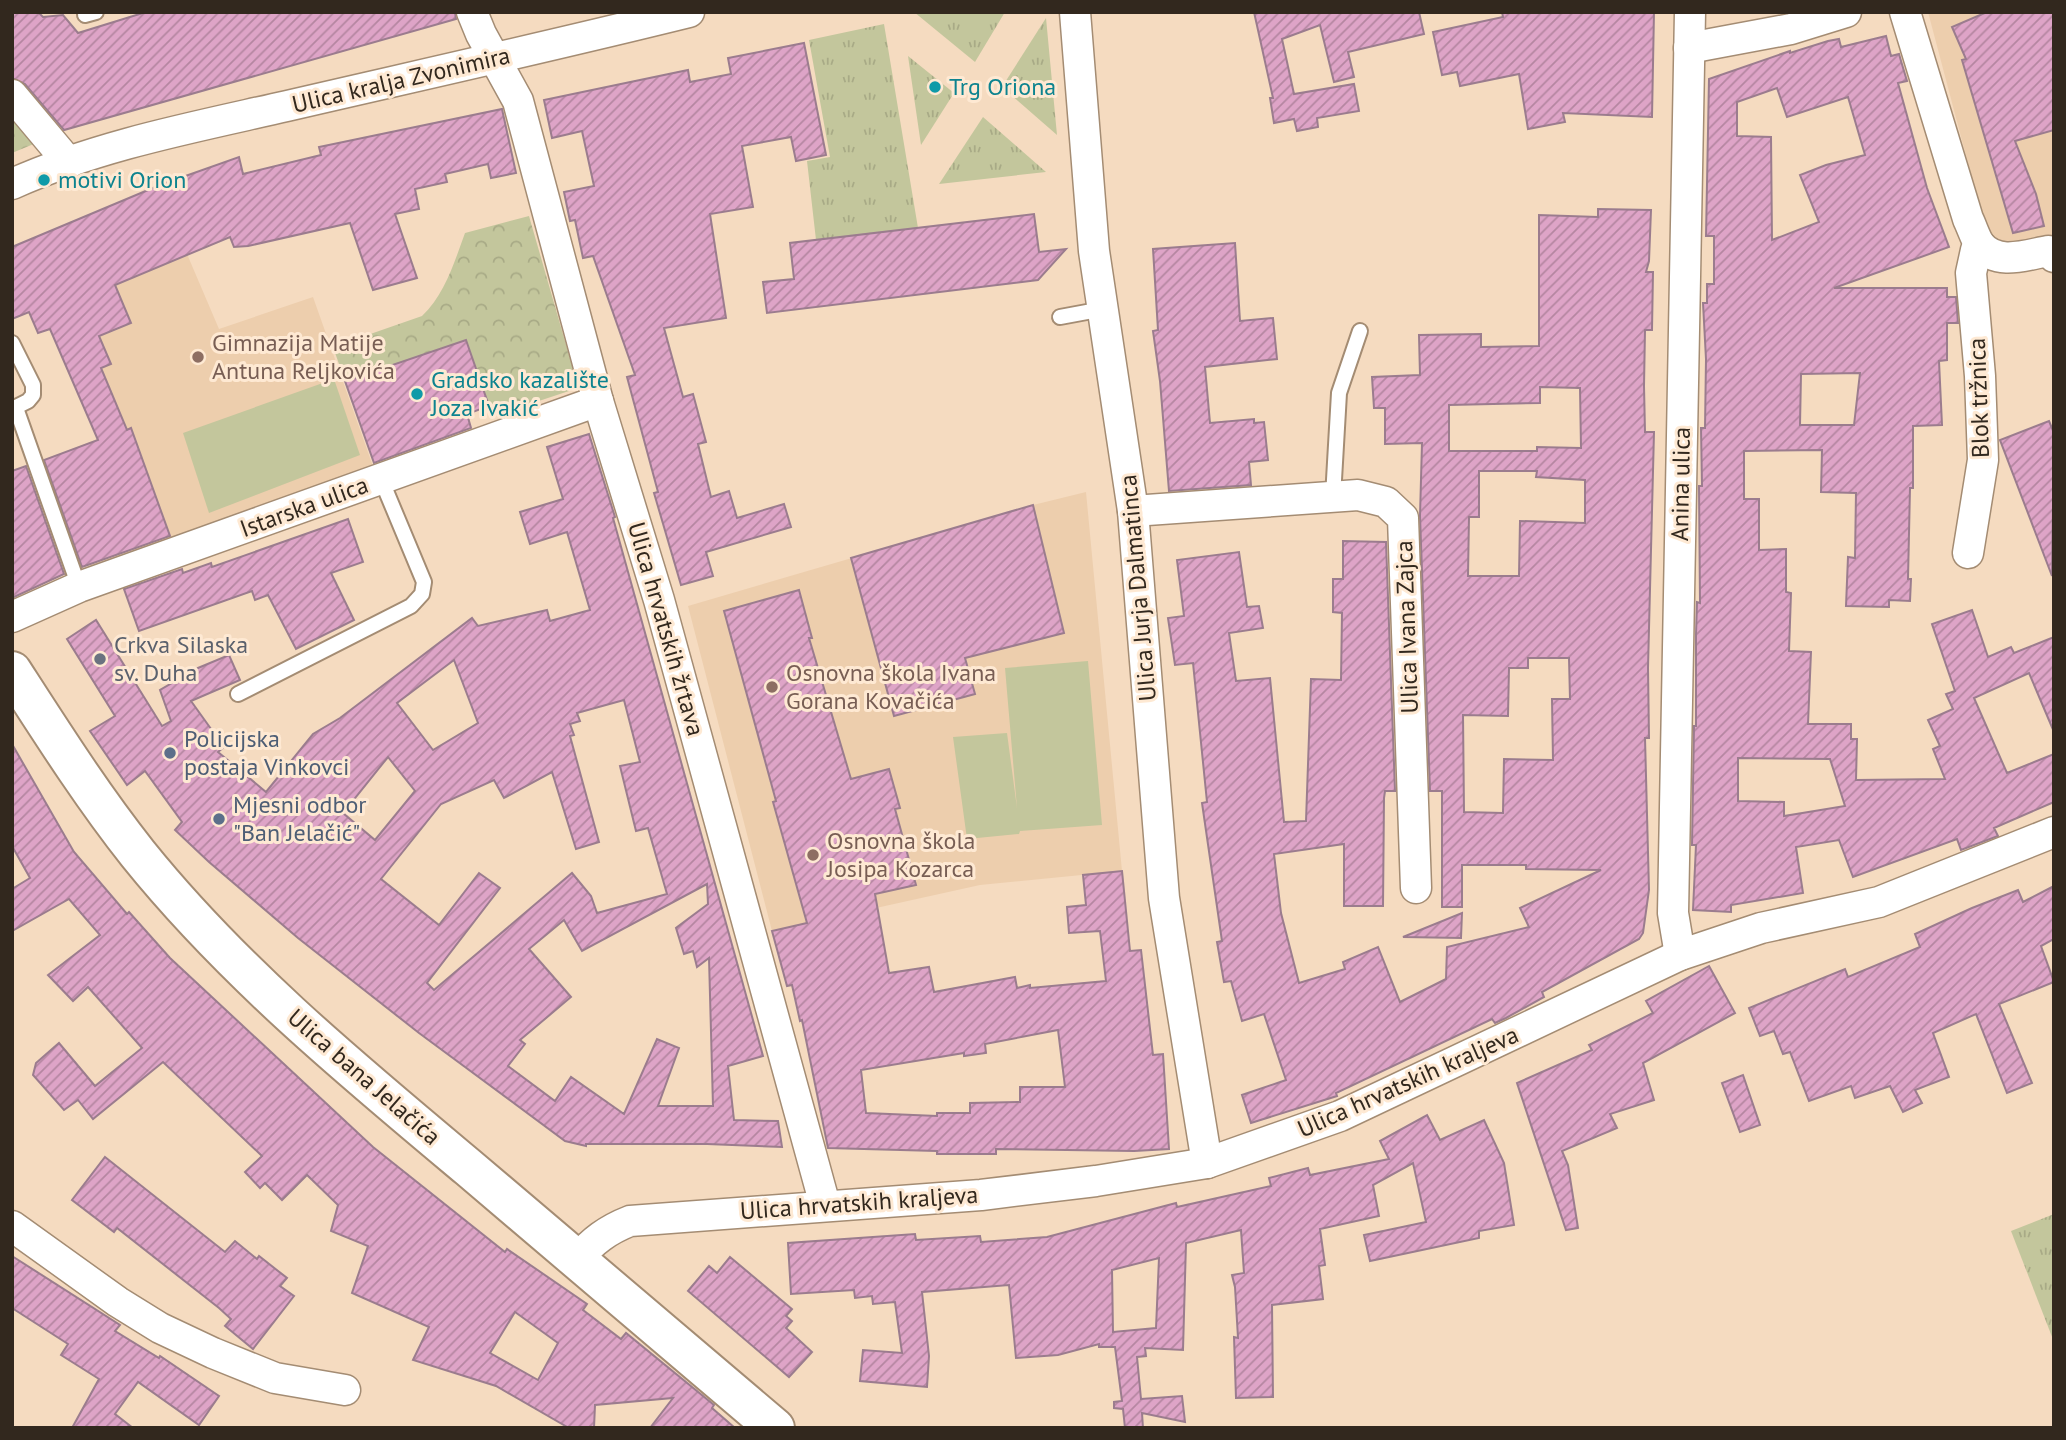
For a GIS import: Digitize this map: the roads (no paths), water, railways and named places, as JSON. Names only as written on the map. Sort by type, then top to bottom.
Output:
[{"type":"main road","name":"Ulica bana Jelačića","points":[[12,671],[93,794],[139,855],[203,927],[282,1006],[390,1102],[775,1428]]},
{"type":"street","name":"Ulica hrvatskih žrtava","points":[[472,12],[518,101],[598,401],[659,600],[825,1205]]},
{"type":"street","name":"Ulica kralja Zvonimira","points":[[12,184],[112,149],[169,133],[535,50],[689,12]]},
{"type":"street","name":"Ulica Jurja Dalmatinca","points":[[1075,12],[1094,251],[1133,511],[1164,898],[1207,1163]]},
{"type":"street","name":"Anina ulica","points":[[1680,955],[1673,913],[1690,12]]},
{"type":"street","points":[[1689,48],[1791,29],[1846,12]]},
{"type":"street","points":[[1905,12],[1968,219],[1980,245],[1998,257],[2011,259],[2052,252]]},
{"type":"street","points":[[12,95],[69,163]]},
{"type":"street","name":"Blok tržnica","points":[[1968,552],[1983,460],[1980,376],[1971,273],[1976,250],[1980,245]]},
{"type":"street","name":"Istarska ulica","points":[[12,617],[79,587],[598,401]]},
{"type":"street","name":"Ulica Ivana Zajca","points":[[1133,511],[1358,495],[1386,502],[1403,518],[1416,888]]},
{"type":"street","name":"Ulica hrvatskih kraljeva","points":[[577,1259],[593,1241],[610,1229],[630,1221],[981,1195],[1096,1181],[1207,1163],[1340,1116],[1680,955],[1761,928],[1879,902],[2054,832]]},
{"type":"street","points":[[12,1226],[118,1302],[160,1328],[275,1378],[345,1390]]},
{"type":"lane","points":[[1059,317],[1103,309]]},
{"type":"lane","points":[[1333,497],[1339,393],[1360,331]]},
{"type":"lane","points":[[12,343],[33,385],[33,395],[14,409],[79,587]]},
{"type":"lane","points":[[238,694],[411,606],[422,594],[424,582],[381,479]]},
{"type":"place","name":"Trg Oriona","points":[[935,87]]},
{"type":"place","name":"motivi Orion","points":[[44,180]]},
{"type":"place","name":"Gimnazija Matije Antuna Reljkovića","points":[[198,357]]},
{"type":"place","name":"Gradsko kazalište Joza Ivakić","points":[[417,394]]},
{"type":"place","name":"Crkva Silaska sv. Duha","points":[[100,659]]},
{"type":"place","name":"Osnovna škola Ivana Gorana Kovačića","points":[[772,687]]},
{"type":"place","name":"Policijska postaja Vinkovci","points":[[170,753]]},
{"type":"place","name":"Mjesni odbor \"Ban Jelačić\"","points":[[219,819]]},
{"type":"place","name":"Osnovna škola Josipa Kozarca","points":[[813,855]]}]
